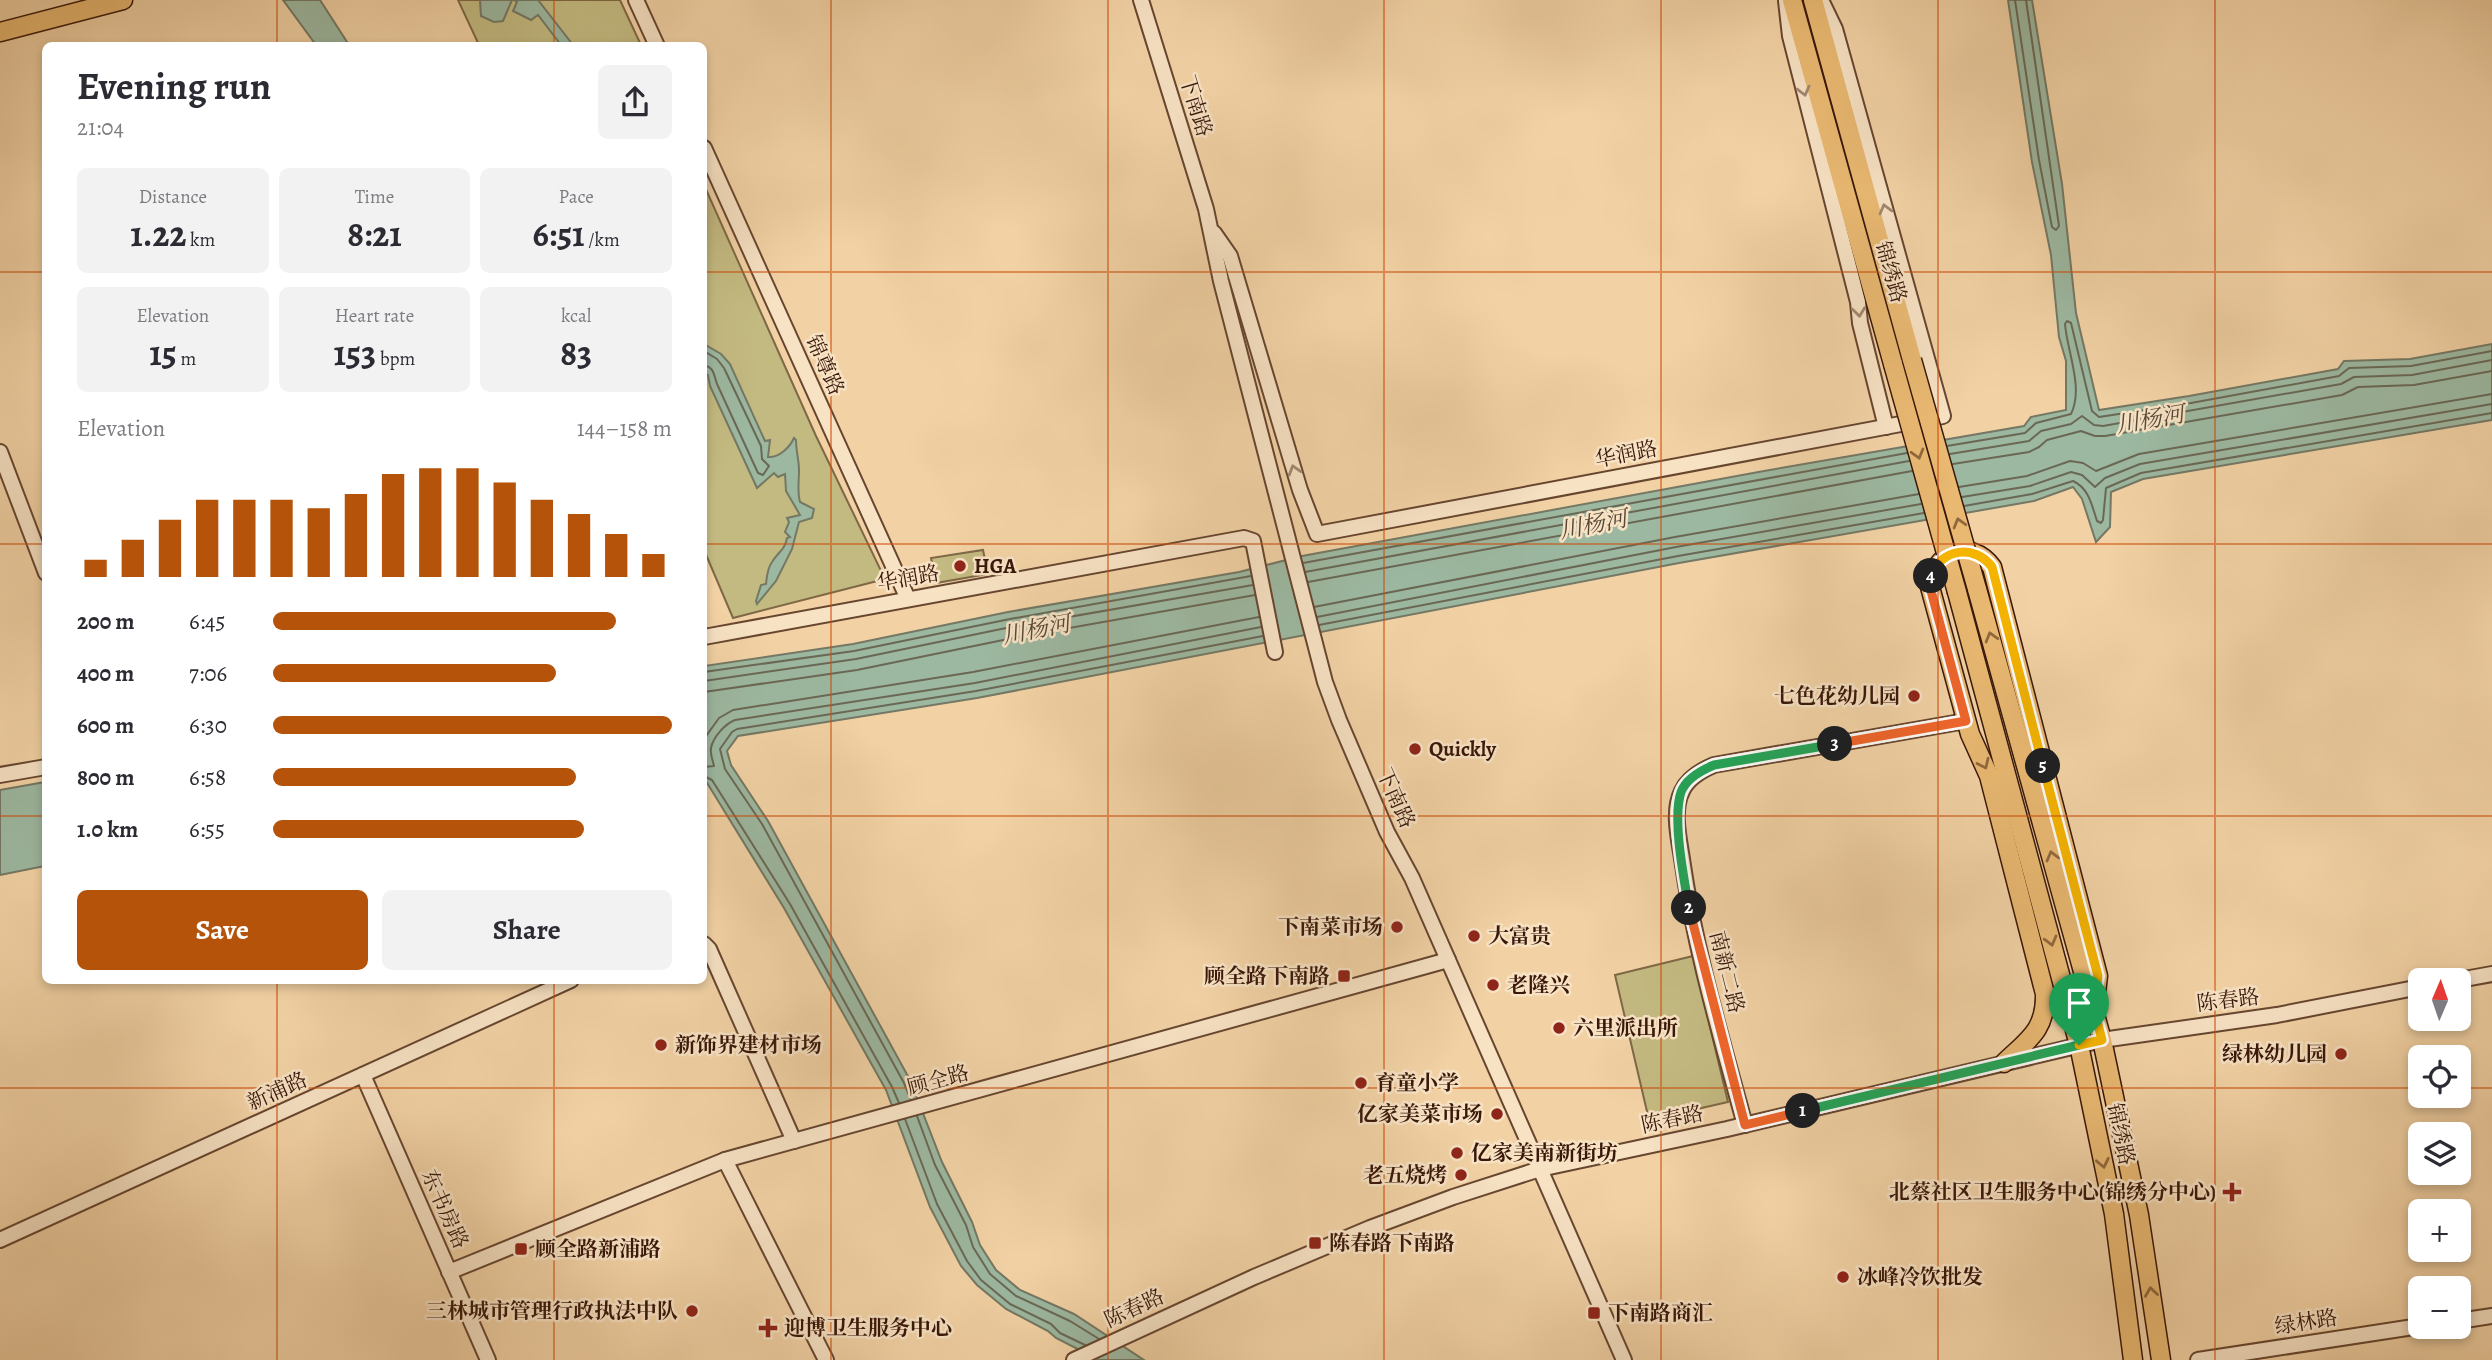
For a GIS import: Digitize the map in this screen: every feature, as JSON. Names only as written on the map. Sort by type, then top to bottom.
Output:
[{"type":"main road","points":[[0,21],[74,0]]},
{"type":"main road","points":[[0,32],[122,0]]},
{"type":"main road","name":"锦绣路","points":[[1792,0],[2007,774],[2079,1045],[2114,1214],[2133,1360]]},
{"type":"main road","name":"锦绣路","points":[[1813,0],[2102,1040],[2139,1215],[2161,1360]]},
{"type":"main road","name":"锦绣路","points":[[2004,1063],[2039,1027],[2046,1012],[2045,994],[1989,776],[1966,721],[1930,587],[1931,572],[1949,555],[1976,553],[1985,558],[1992,567],[2098,976],[2094,1009]]},
{"type":"street","points":[[636,0],[655,42]]},
{"type":"street","name":"下南路","points":[[1141,0],[1210,226],[1221,281],[1325,682],[1387,832],[1412,878],[1625,1360]]},
{"type":"street","points":[[1786,0],[1790,36],[1858,302],[1860,323],[1886,427]]},
{"type":"street","name":"华润路","points":[[1317,534],[1943,416],[1835,29],[1821,0]]},
{"type":"street","name":"锦尊路","points":[[707,155],[908,599]]},
{"type":"street","name":"下南路","points":[[1210,226],[1230,256],[1300,490],[1317,534]]},
{"type":"street","points":[[0,453],[42,563]]},
{"type":"street","name":"华润路","points":[[707,636],[1244,538],[1254,541],[1275,652]]},
{"type":"street","name":"南新二路","points":[[1745,1125],[1699,953],[1689,905],[1677,811],[1682,790],[1699,771],[1714,765],[1966,721]]},
{"type":"street","points":[[0,775],[42,768]]},
{"type":"street","points":[[707,947],[794,1141]]},
{"type":"street","name":"顾全路","points":[[449,1272],[725,1160],[1448,960]]},
{"type":"street","points":[[2471,978],[2492,974]]},
{"type":"street","name":"新浦路","points":[[0,1240],[562,984]]},
{"type":"street","name":"陈春路","points":[[1078,1358],[1254,1277],[1370,1228],[1540,1169],[1745,1125],[2102,1040],[2277,1014],[2408,989]]},
{"type":"street","name":"东书房路","points":[[363,1074],[488,1360]]},
{"type":"street","points":[[725,1160],[826,1360]]},
{"type":"street","points":[[2471,1319],[2492,1316]]},
{"type":"street","name":"绿林路","points":[[2197,1360],[2408,1328]]},
{"type":"shaded area","points":[[458,0],[620,0],[640,42],[478,42]]},
{"type":"shaded area","points":[[707,192],[816,436],[885,579],[733,618],[707,557]]},
{"type":"shaded area","name":"HGA","points":[[983,550],[988,574],[936,583],[931,558]]},
{"type":"shaded area","points":[[1693,956],[1728,1102],[1649,1120],[1615,975]]},
{"type":"water","points":[[283,0],[320,0],[347,42],[314,42]]},
{"type":"water","points":[[480,0],[512,0],[503,21],[494,22],[481,16]]},
{"type":"water","points":[[514,0],[538,0],[571,42],[559,42],[538,15],[531,20],[513,11],[517,2]]},
{"type":"water","name":"川杨河","points":[[2008,0],[2032,0],[2062,184],[2076,313],[2099,410],[2338,369],[2344,361],[2410,359],[2492,344],[2492,420],[2143,479],[2111,492],[2110,527],[2096,542],[2082,499],[2073,487],[2034,501],[1679,563],[977,698],[738,736],[727,751],[731,765],[768,821],[910,1080],[942,1162],[972,1222],[980,1245],[996,1270],[1020,1290],[1074,1314],[1144,1360],[1099,1360],[1006,1309],[977,1285],[961,1266],[930,1207],[886,1090],[784,908],[707,783],[707,666],[853,644],[1008,612],[1239,572],[1302,556],[2024,426],[2031,417],[2066,410],[2066,361],[2059,337],[2051,255],[2032,162]]},
{"type":"water","points":[[707,346],[721,354],[730,364],[765,441],[770,440],[768,457],[780,454],[794,438],[796,440],[800,502],[814,509],[812,518],[799,522],[792,549],[776,581],[757,604],[761,585],[766,584],[770,565],[790,537],[785,532],[789,522],[787,518],[800,515],[786,491],[785,474],[778,477],[774,473],[757,488],[710,386]]},
{"type":"water","points":[[42,783],[42,867],[0,875],[0,790]]},
{"type":"place","name":"HGA","points":[[960,566]]},
{"type":"place","name":"七色花幼儿园","points":[[1914,696]]},
{"type":"place","name":"Quickly","points":[[1415,749]]},
{"type":"place","name":"下南菜市场","points":[[1397,927]]},
{"type":"place","name":"大富贵","points":[[1474,936]]},
{"type":"place","name":"顾全路下南路","points":[[1344,976]]},
{"type":"place","name":"老隆兴","points":[[1493,985]]},
{"type":"place","name":"六里派出所","points":[[1559,1028]]},
{"type":"place","name":"新饰界建材市场","points":[[661,1045]]},
{"type":"place","name":"绿林幼儿园","points":[[2341,1054]]},
{"type":"place","name":"育童小学","points":[[1361,1083]]},
{"type":"place","name":"亿家美菜市场","points":[[1497,1114]]},
{"type":"place","name":"亿家美南新街坊","points":[[1457,1153]]},
{"type":"place","name":"老五烧烤","points":[[1461,1175]]},
{"type":"place","name":"北蔡社区卫生服务中心(锦绣分中心)","points":[[2232,1192]]},
{"type":"place","name":"陈春路下南路","points":[[1315,1243]]},
{"type":"place","name":"顾全路新浦路","points":[[521,1249]]},
{"type":"place","name":"冰峰冷饮批发","points":[[1843,1277]]},
{"type":"place","name":"三林城市管理行政执法中队","points":[[692,1311]]},
{"type":"place","name":"下南路商汇","points":[[1594,1313]]},
{"type":"place","name":"迎博卫生服务中心","points":[[768,1328]]},
{"type":"route","points":[[1956,553],[1976,553],[1985,558],[1992,567],[2098,976],[2094,1009],[2102,1040],[2079,1045],[1745,1125],[1699,953],[1679,838],[1677,811],[1682,790],[1699,771],[1714,765],[1966,721],[1930,587],[1931,572],[1940,561],[1956,553]]}]
